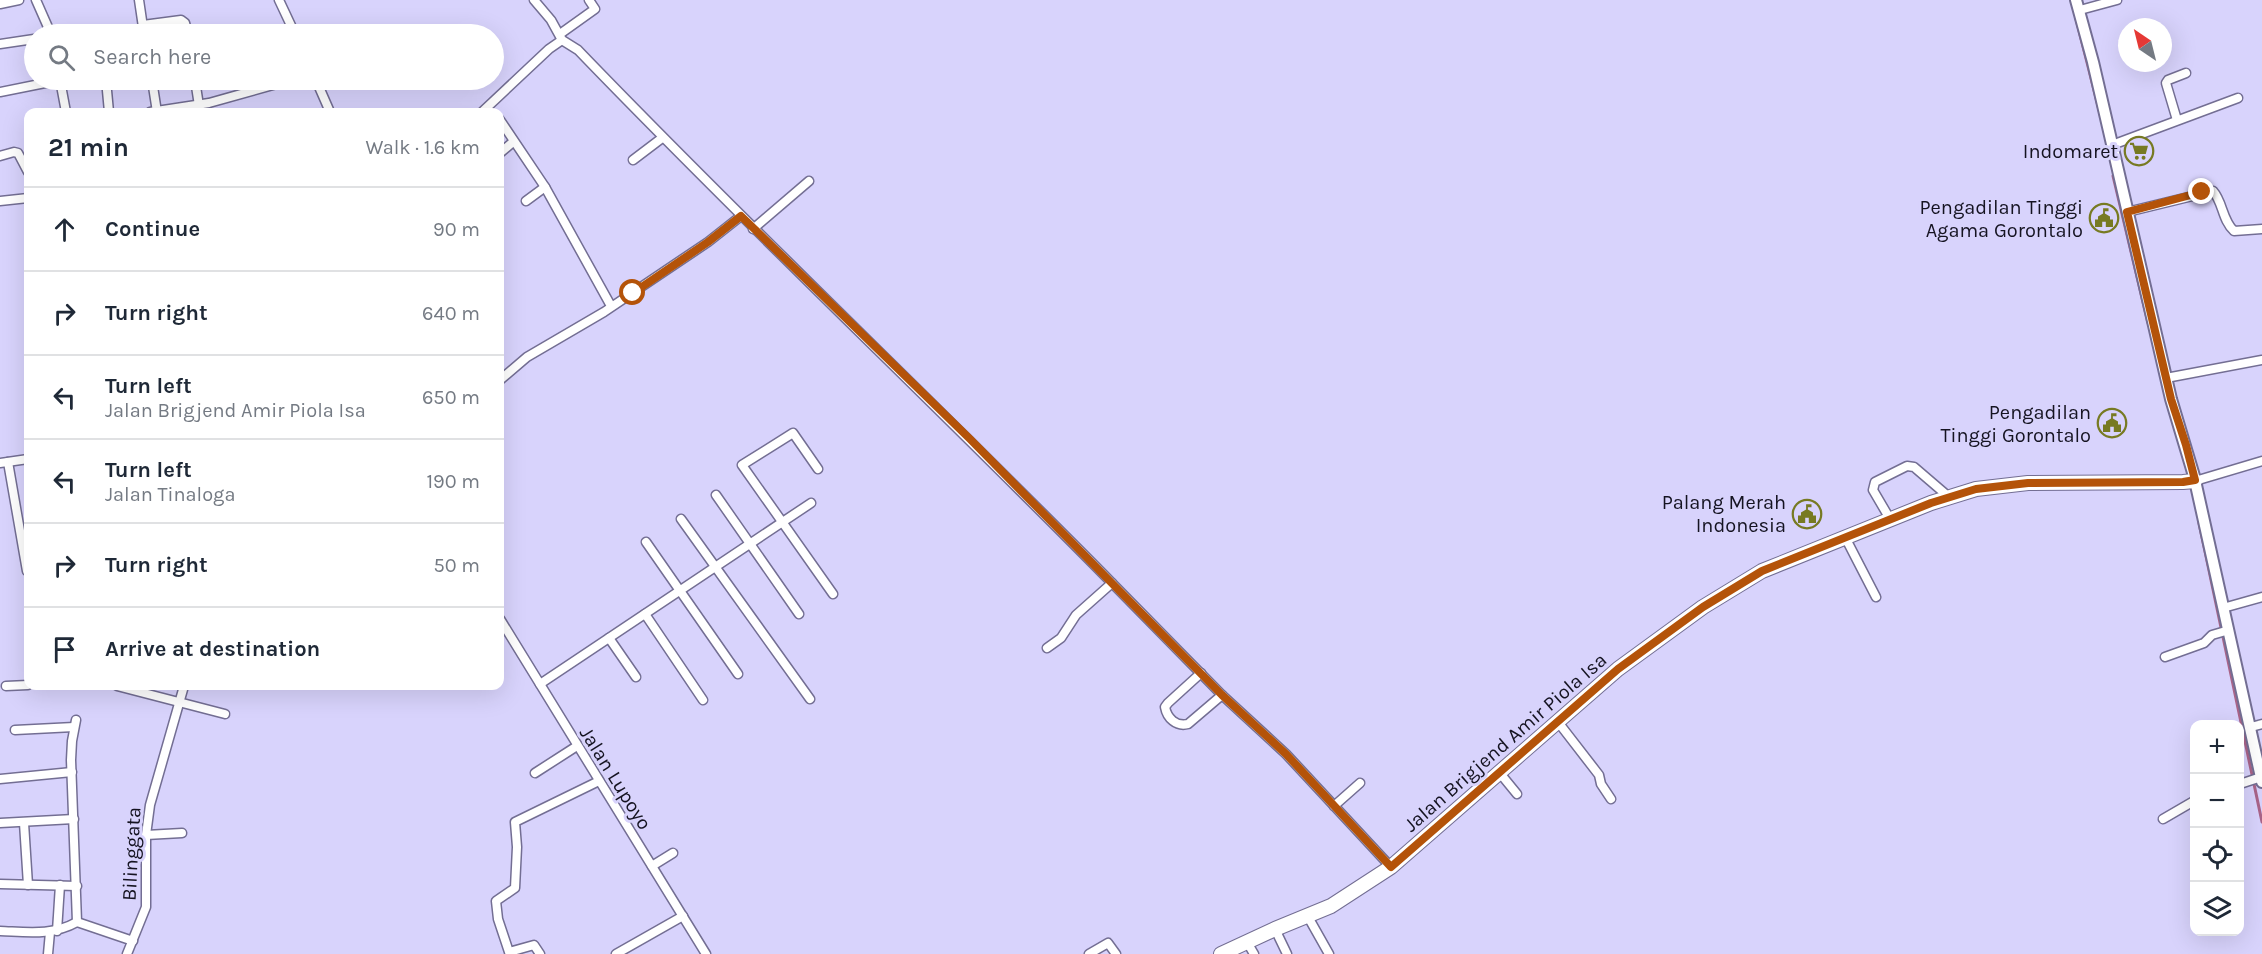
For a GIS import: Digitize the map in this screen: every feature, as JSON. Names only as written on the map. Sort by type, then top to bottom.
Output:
[{"type":"main road","name":"Jalan Brigjend Amir Piola Isa","points":[[1221,954],[1251,948],[1275,929],[1344,898],[1391,867],[1618,669],[1703,607],[1762,571],[1890,519],[1976,489],[2028,483],[2195,480]]},
{"type":"street","points":[[0,4],[20,0]]},
{"type":"street","points":[[36,0],[47,24]]},
{"type":"street","points":[[139,0],[143,24]]},
{"type":"street","points":[[279,0],[290,24]]},
{"type":"street","points":[[534,0],[561,37],[578,50],[753,229],[970,439],[1222,695],[1286,754],[1391,867]]},
{"type":"street","points":[[493,108],[561,37],[595,9],[589,0]]},
{"type":"street","points":[[2117,0],[2078,5],[2166,378],[2195,480],[2223,608],[2223,632],[2251,727],[2257,780]]},
{"type":"street","points":[[166,24],[181,20],[185,24]]},
{"type":"street","points":[[0,44],[24,40]]},
{"type":"street","points":[[2177,120],[2166,82],[2186,73]]},
{"type":"street","points":[[0,92],[24,87]]},
{"type":"street","points":[[62,90],[65,108]]},
{"type":"street","points":[[107,90],[109,108]]},
{"type":"street","points":[[153,90],[155,108]]},
{"type":"street","points":[[196,90],[199,108]]},
{"type":"street","points":[[202,108],[258,90]]},
{"type":"street","points":[[320,90],[328,108]]},
{"type":"street","points":[[2112,145],[2238,98]]},
{"type":"street","points":[[504,127],[545,187],[611,306]]},
{"type":"street","points":[[633,160],[663,138]]},
{"type":"street","points":[[504,150],[513,142]]},
{"type":"street","points":[[0,156],[18,153],[24,164]]},
{"type":"street","points":[[753,229],[809,181]]},
{"type":"street","points":[[526,201],[545,187]]},
{"type":"street","points":[[2127,212],[2213,190],[2227,223],[2234,231],[2262,229]]},
{"type":"street","points":[[0,201],[24,198]]},
{"type":"street","points":[[504,377],[527,357],[611,306],[708,242],[741,216]]},
{"type":"street","points":[[2166,378],[2262,360]]},
{"type":"street","points":[[818,469],[793,433],[742,465],[833,594]]},
{"type":"street","points":[[24,460],[4,462],[24,557]]},
{"type":"street","points":[[2195,480],[2262,461]]},
{"type":"street","points":[[1890,519],[1873,486],[1875,482],[1907,466],[1914,467],[1949,497]]},
{"type":"street","points":[[716,495],[799,614]]},
{"type":"street","points":[[540,684],[811,503]]},
{"type":"street","points":[[681,519],[810,699]]},
{"type":"street","points":[[1845,537],[1876,597]]},
{"type":"street","points":[[646,542],[738,674]]},
{"type":"street","points":[[1047,648],[1061,638],[1081,610],[1112,583]]},
{"type":"street","points":[[2223,608],[2262,597]]},
{"type":"street","points":[[645,614],[703,700]]},
{"type":"street","name":"Jalan Lupoyo","points":[[504,626],[706,954]]},
{"type":"street","points":[[2165,657],[2204,643],[2211,635],[2223,632]]},
{"type":"street","points":[[609,638],[636,677]]},
{"type":"street","points":[[1201,673],[1168,703],[1165,707],[1168,716],[1177,723],[1188,724],[1222,695]]},
{"type":"street","points":[[6,686],[24,685]]},
{"type":"street","points":[[131,690],[225,714]]},
{"type":"street","name":"Bilinggata","points":[[127,954],[146,908],[147,835],[150,805],[173,702],[181,690]]},
{"type":"street","points":[[1558,722],[1599,775],[1601,784],[1611,799]]},
{"type":"street","points":[[15,730],[75,724],[72,741],[72,772],[77,922]]},
{"type":"street","points":[[2251,727],[2262,724]]},
{"type":"street","points":[[535,773],[577,746]]},
{"type":"street","points":[[0,779],[72,772]]},
{"type":"street","points":[[1499,772],[1517,794]]},
{"type":"street","points":[[540,954],[534,945],[509,952],[498,919],[496,901],[515,888],[517,847],[515,822],[599,781]]},
{"type":"street","points":[[1334,806],[1360,783]]},
{"type":"street","points":[[2163,819],[2190,803]]},
{"type":"street","points":[[0,823],[74,819]]},
{"type":"street","points":[[24,823],[28,885]]},
{"type":"street","points":[[147,835],[182,833]]},
{"type":"street","points":[[652,866],[673,853]]},
{"type":"street","points":[[0,884],[77,886]]},
{"type":"street","points":[[48,954],[60,885]]},
{"type":"street","points":[[1307,915],[1329,954]]},
{"type":"street","points":[[616,954],[684,916]]},
{"type":"street","points":[[0,931],[53,932],[77,922],[133,941]]},
{"type":"street","points":[[1275,929],[1287,954]]},
{"type":"street","points":[[1089,954],[1108,943],[1116,954]]},
{"type":"waterway","points":[[2076,19],[2101,118]]},
{"type":"waterway","points":[[2113,176],[2148,323]]},
{"type":"waterway","points":[[2199,523],[2262,822]]},
{"type":"place","name":"Indomaret","points":[[2139,151]]},
{"type":"place","name":"Pengadilan Tinggi Agama Gorontalo","points":[[2104,218]]},
{"type":"place","name":"Pengadilan Tinggi Gorontalo","points":[[2112,423]]},
{"type":"place","name":"Palang Merah Indonesia","points":[[1807,514]]},
{"type":"route","points":[[633,293],[708,242],[741,216],[970,439],[1222,695],[1286,754],[1391,867],[1618,669],[1703,607],[1762,571],[1931,503],[1976,489],[2028,483],[2195,480],[2171,399],[2127,212],[2202,192]]}]
